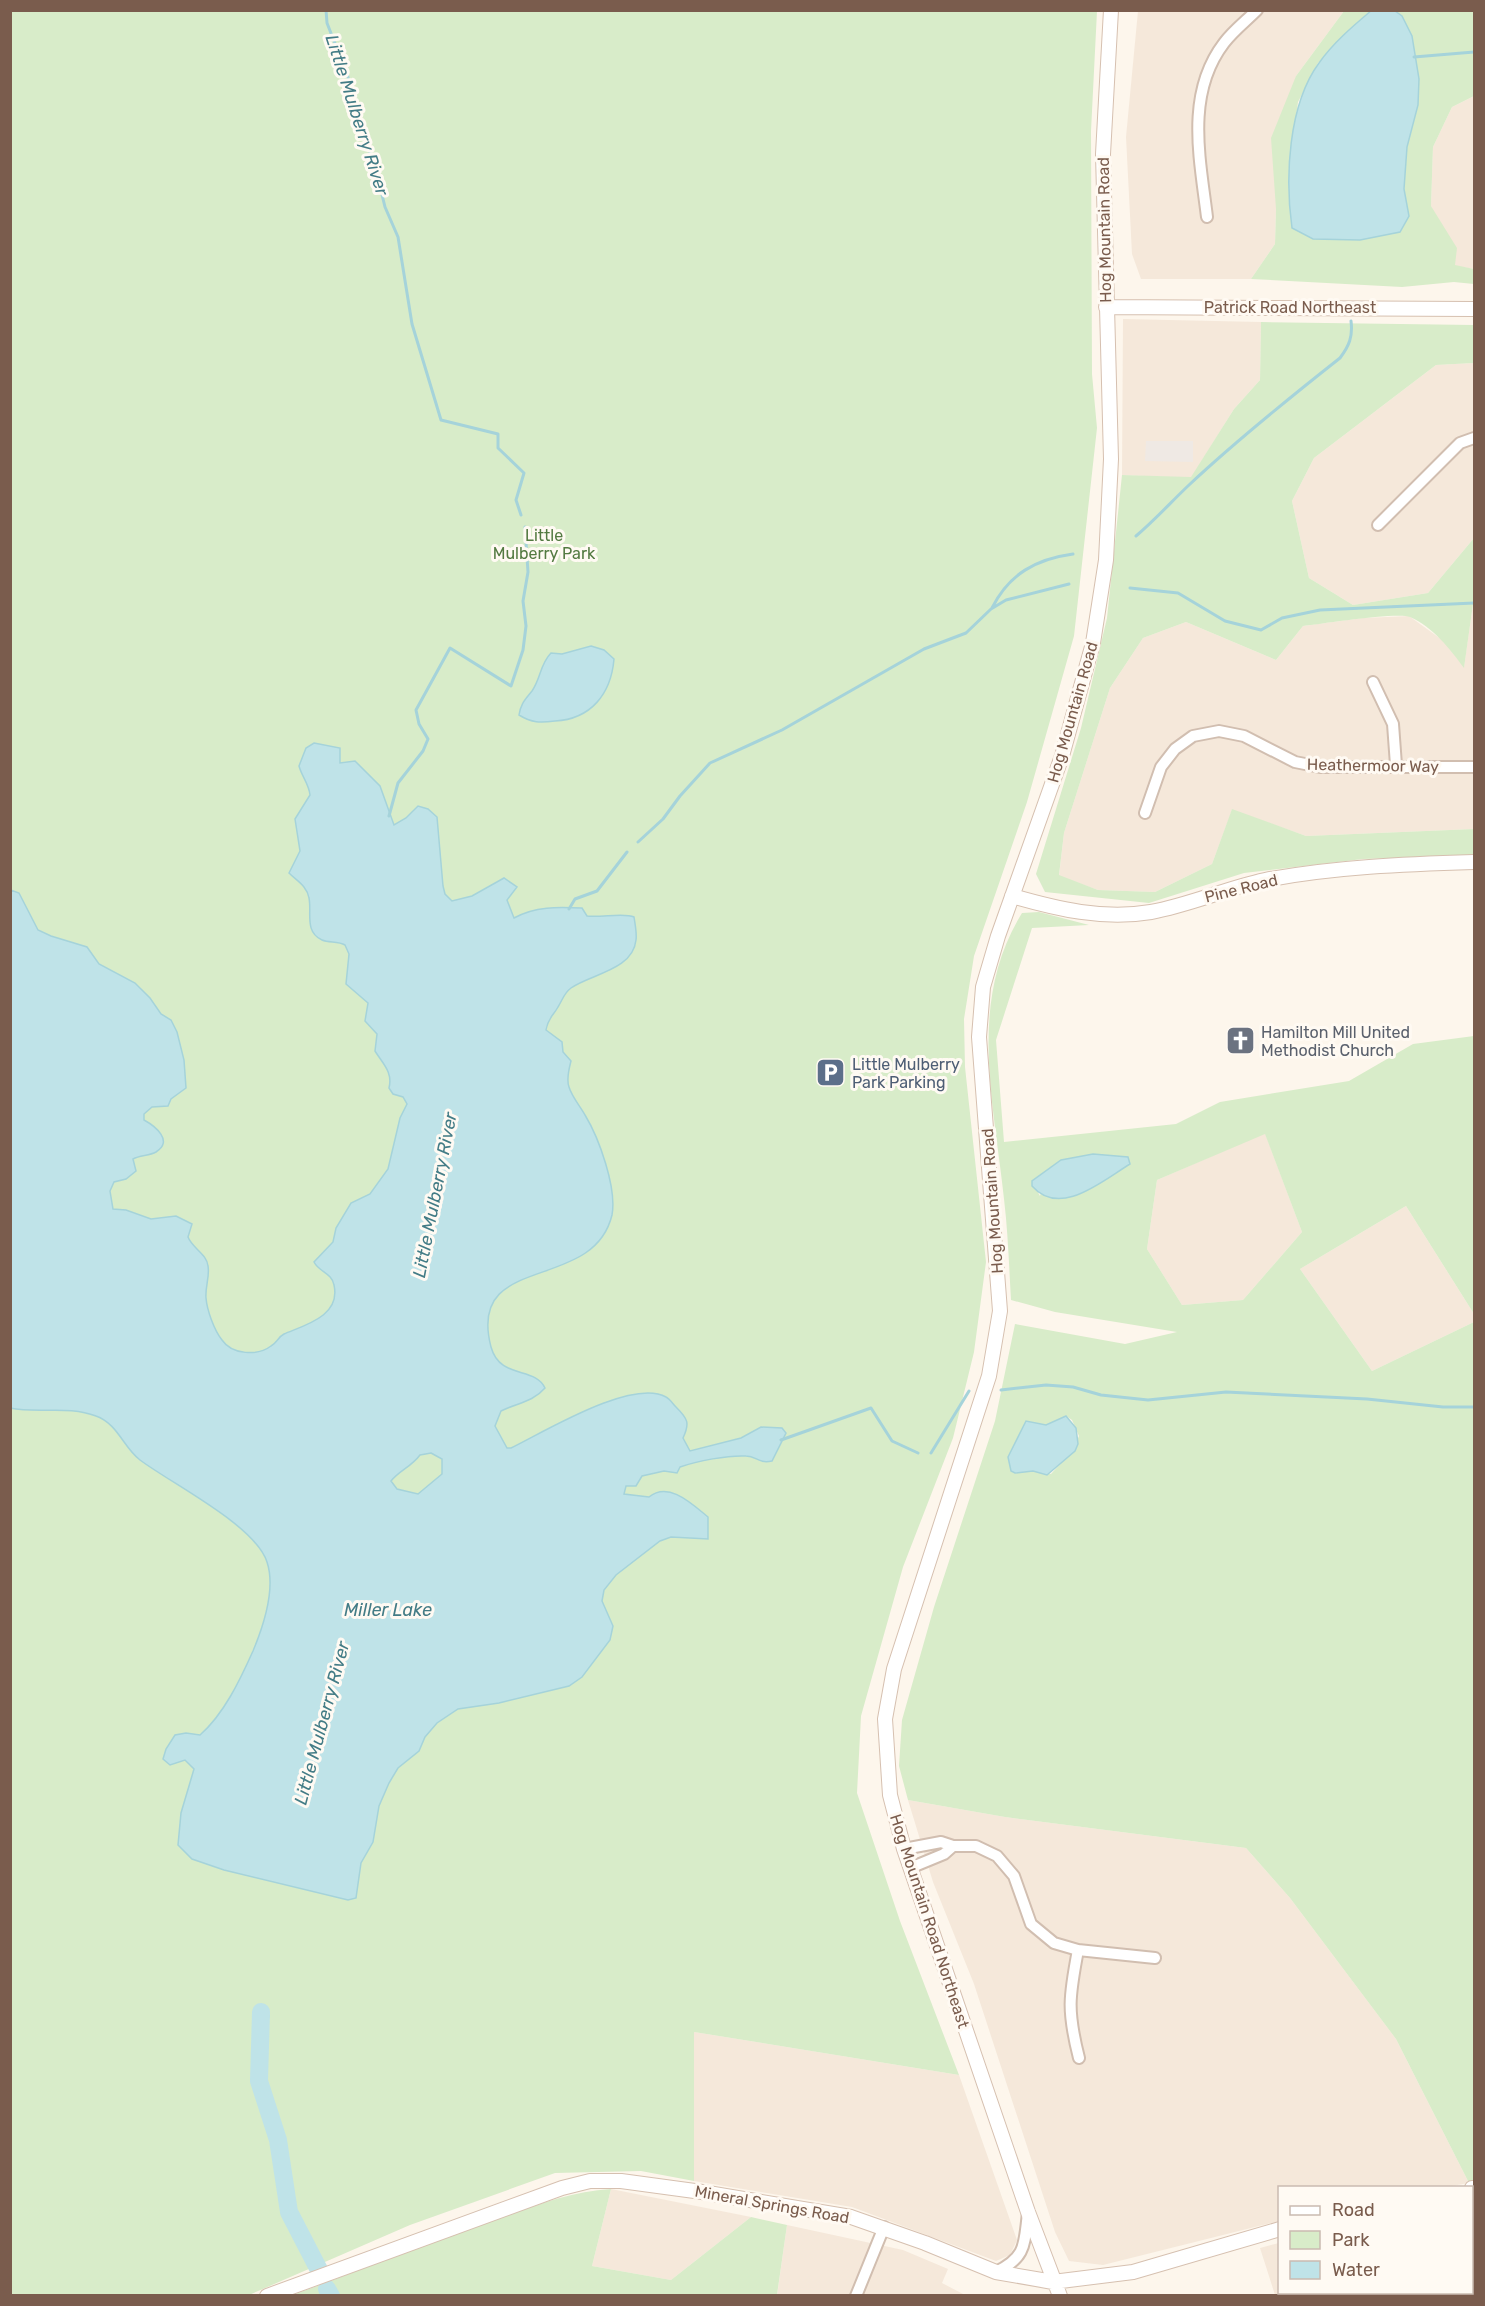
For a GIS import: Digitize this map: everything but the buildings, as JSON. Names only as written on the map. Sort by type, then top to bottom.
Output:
[{"type":"street","name":"Hog Mountain Road","points":[[981,1401],[989,1376],[1000,1311],[979,1037],[983,987],[1012,896],[1062,756],[1093,643],[1106,560],[1110,507],[1103,154],[1111,10]]},
{"type":"street","points":[[1207,217],[1198,136],[1198,106],[1207,74],[1224,44],[1257,10]]},
{"type":"street","name":"Patrick Road Northeast","points":[[1106,307],[1474,309]]},
{"type":"street","points":[[1378,525],[1460,443],[1474,438]]},
{"type":"street","points":[[1373,682],[1393,724],[1396,765]]},
{"type":"street","name":"Heathermoor Way","points":[[1145,813],[1161,767],[1175,749],[1193,736],[1219,731],[1244,736],[1295,762],[1320,766],[1474,767]]},
{"type":"street","name":"Pine Road","points":[[1012,896],[1087,914],[1131,915],[1264,880],[1345,869],[1474,862]]},
{"type":"street","name":"Hog Mountain Road Northeast","points":[[981,1401],[894,1670],[885,1719],[890,1795],[910,1868],[1028,2212],[1053,2282],[1060,2295]]},
{"type":"street","points":[[904,1849],[941,1842],[953,1846],[976,1846],[997,1856],[1014,1876],[1031,1924],[1054,1943],[1078,1950],[1155,1958]]},
{"type":"street","points":[[910,1868],[944,1854],[953,1846]]},
{"type":"street","points":[[1078,1950],[1070,1994],[1069,2019],[1079,2058]]},
{"type":"street","name":"Mineral Springs Road","points":[[267,2295],[405,2247],[561,2188],[590,2181],[621,2181],[702,2192],[851,2217],[884,2227],[996,2272],[1053,2282],[1133,2272],[1278,2230]]},
{"type":"street","points":[[996,2272],[1013,2263],[1021,2253],[1028,2212]]},
{"type":"street","points":[[856,2295],[884,2227]]},
{"type":"shaded area","points":[[1138,11],[1344,11],[1296,76],[1276,209],[1275,244],[1251,279],[1141,279],[1132,254],[1126,137]]},
{"type":"shaded area","points":[[1474,96],[1474,269],[1455,266],[1431,206],[1433,147],[1452,107]]},
{"type":"shaded area","points":[[1123,319],[1261,322],[1260,380],[1234,409],[1191,478],[1122,475]]},
{"type":"shaded area","points":[[1474,363],[1474,538],[1428,593],[1353,605],[1309,578],[1292,501],[1314,458],[1436,365]]},
{"type":"shaded area","points":[[1146,441],[1193,441],[1193,462],[1145,461]]},
{"type":"shaded area","points":[[1474,597],[1474,829],[1306,836],[1232,810],[1212,864],[1155,892],[1098,890],[1059,876],[1064,833],[1110,688],[1143,638],[1186,622],[1276,660],[1303,626],[1363,618],[1409,616],[1445,642],[1464,667]]},
{"type":"shaded area","points":[[1265,1133],[1302,1232],[1243,1300],[1182,1305],[1147,1249],[1157,1180]]},
{"type":"shaded area","points":[[1406,1206],[1474,1314],[1474,1322],[1372,1371],[1300,1269]]},
{"type":"shaded area","points":[[908,1800],[1005,1817],[1246,1848],[1290,1898],[1396,2039],[1469,2183],[1452,2186],[1278,2186],[1278,2221],[1103,2265],[1069,2261],[1055,2232],[974,1984],[933,1882]]},
{"type":"shaded area","points":[[694,2032],[959,2075],[1017,2240],[1010,2255],[996,2261],[852,2207],[694,2181]]},
{"type":"shaded area","points":[[611,2189],[751,2217],[671,2280],[592,2266]]},
{"type":"shaded area","points":[[787,2225],[903,2250],[948,2269],[942,2283],[965,2295],[777,2296]]},
{"type":"shaded area","points":[[1278,2243],[1278,2294],[1420,2295],[1275,2295],[1260,2248]]},
{"type":"green space","name":"Little Mulberry Park","points":[[10,11],[1097,11],[1091,131],[1092,374],[1097,428],[1074,636],[1027,802],[974,956],[964,1019],[965,1067],[986,1262],[974,1352],[953,1438],[903,1567],[861,1716],[857,1793],[900,1921],[959,2075],[694,2032],[694,2181],[641,2171],[555,2173],[410,2225],[249,2295],[11,2295]]},
{"type":"green space","points":[[1344,11],[1372,11],[1318,63],[1298,102],[1291,154],[1390,233],[1400,232],[1409,216],[1404,189],[1407,147],[1418,105],[1402,16],[1395,11],[1474,11],[1474,96],[1452,107],[1433,147],[1431,206],[1457,248],[1455,265],[1474,269],[1474,284],[1454,282],[1402,287],[1251,279],[1275,244],[1276,209],[1271,138],[1296,76]]},
{"type":"green space","points":[[1261,322],[1474,325],[1474,363],[1436,365],[1314,458],[1292,501],[1309,578],[1353,605],[1428,593],[1474,538],[1474,597],[1464,668],[1434,633],[1418,621],[1402,616],[1303,626],[1276,660],[1186,622],[1143,638],[1110,688],[1064,833],[1059,875],[1098,890],[1155,892],[1212,864],[1232,809],[1306,836],[1474,829],[1474,855],[1363,859],[1244,873],[1149,903],[1045,892],[1036,874],[1081,728],[1107,618],[1122,475],[1191,477],[1234,409],[1260,380]]},
{"type":"green space","points":[[1039,912],[1089,925],[1032,928],[996,1040],[1004,1142],[1176,1124],[1220,1102],[1349,1081],[1413,1044],[1474,1036],[1474,1314],[1406,1206],[1300,1269],[1372,1371],[1474,1322],[1474,2183],[1469,2183],[1396,2039],[1290,1898],[1246,1848],[1005,1817],[908,1800],[899,1766],[902,1720],[934,1607],[995,1421],[1015,1324],[1125,1344],[1177,1332],[1055,1312],[1011,1300],[1005,1211],[991,1089],[989,1017],[995,982],[1005,947],[1022,913]],"holes":[[[1265,1134],[1302,1232],[1243,1300],[1182,1305],[1147,1249],[1157,1180]],[[1046,1172],[1040,1196],[1032,1181]],[[1066,1416],[1072,1420],[1079,1436],[1067,1457],[1051,1474],[1026,1470],[1015,1473],[1010,1453],[1026,1421],[1046,1425]]]},
{"type":"green space","points":[[611,2189],[592,2266],[671,2280],[751,2217],[787,2225],[777,2295],[290,2296],[531,2207],[570,2195]]},
{"type":"water","points":[[1372,10],[1395,11],[1402,16],[1412,36],[1419,79],[1418,105],[1407,147],[1404,189],[1409,216],[1400,232],[1360,240],[1313,239],[1292,228],[1289,165],[1295,120],[1309,80],[1319,63],[1337,42]]},
{"type":"water","points":[[591,646],[604,650],[614,659],[609,683],[604,693],[589,710],[568,719],[550,722],[536,722],[519,715],[522,705],[535,686],[551,653],[562,654]]},
{"type":"water","name":"Miller Lake","points":[[314,743],[340,748],[340,763],[355,761],[380,786],[394,825],[406,818],[418,806],[428,809],[437,817],[443,886],[445,894],[452,901],[472,896],[504,878],[517,887],[507,900],[514,918],[538,909],[564,907],[582,908],[587,916],[634,917],[636,940],[627,958],[610,970],[579,983],[569,990],[549,1020],[546,1030],[562,1042],[563,1052],[571,1061],[568,1084],[590,1125],[606,1164],[612,1191],[612,1215],[600,1239],[582,1255],[513,1284],[497,1297],[488,1317],[491,1347],[495,1357],[509,1369],[534,1377],[545,1388],[530,1399],[501,1411],[495,1426],[507,1448],[588,1409],[632,1395],[651,1393],[667,1398],[683,1415],[687,1421],[687,1429],[683,1438],[690,1451],[741,1438],[761,1427],[782,1428],[786,1433],[772,1461],[746,1456],[730,1456],[680,1467],[677,1473],[664,1471],[642,1476],[636,1486],[626,1486],[624,1494],[649,1497],[664,1492],[680,1496],[688,1501],[708,1517],[708,1539],[671,1537],[660,1541],[616,1575],[604,1590],[602,1601],[613,1626],[610,1640],[582,1677],[569,1686],[499,1703],[458,1709],[437,1723],[425,1737],[419,1751],[398,1768],[389,1783],[379,1806],[373,1842],[361,1863],[356,1898],[348,1900],[224,1870],[192,1859],[178,1845],[181,1813],[194,1769],[185,1760],[170,1765],[163,1759],[175,1735],[186,1733],[200,1735],[209,1727],[231,1696],[248,1662],[261,1631],[269,1596],[267,1562],[259,1548],[230,1520],[140,1460],[104,1420],[75,1411],[10,1408],[11,890],[19,893],[38,930],[87,947],[99,964],[135,983],[150,998],[161,1014],[171,1020],[177,1032],[184,1060],[186,1088],[171,1099],[168,1106],[152,1107],[144,1114],[144,1120],[161,1134],[163,1143],[156,1152],[133,1159],[136,1171],[126,1179],[114,1182],[110,1191],[113,1209],[126,1210],[151,1219],[176,1216],[192,1224],[188,1237],[205,1258],[208,1266],[206,1298],[209,1314],[219,1336],[232,1349],[252,1352],[266,1349],[284,1334],[320,1318],[332,1304],[335,1296],[333,1281],[314,1262],[333,1242],[336,1228],[351,1203],[370,1194],[388,1169],[400,1118],[407,1104],[403,1097],[393,1094],[389,1088],[390,1077],[375,1051],[377,1034],[365,1021],[368,1003],[346,984],[349,954],[345,945],[322,940],[316,936],[311,927],[308,894],[289,873],[300,851],[295,819],[310,795],[299,766],[306,748]],"holes":[[[431,1453],[442,1459],[442,1474],[418,1494],[397,1489],[391,1481],[420,1455]]]},
{"type":"water","points":[[1093,1154],[1128,1157],[1130,1164],[1094,1187],[1068,1198],[1043,1195],[1032,1186],[1032,1181],[1061,1160]]},
{"type":"water","points":[[1066,1416],[1076,1428],[1078,1444],[1075,1451],[1047,1475],[1033,1471],[1015,1473],[1011,1471],[1008,1457],[1026,1421],[1046,1425]]},
{"type":"water","points":[[261,2012],[269,2016],[265,2030],[268,2044],[260,2048],[254,2042]]},
{"type":"waterway","name":"Little Mulberry River","points":[[326,10],[327,23],[348,77],[352,109],[374,162],[385,207],[398,237],[412,324],[441,420],[498,434],[498,448],[524,473],[516,500],[521,515]]},
{"type":"waterway","points":[[1414,57],[1474,52]]},
{"type":"waterway","points":[[1136,536],[1226,452],[1340,358],[1350,341],[1351,321]]},
{"type":"waterway","name":"Little Mulberry River","points":[[389,816],[398,783],[423,751],[428,739],[419,724],[416,710],[450,648],[511,686],[523,650],[526,626],[523,601],[528,572],[525,527]]},
{"type":"waterway","points":[[992,608],[1007,586],[1025,570],[1047,560],[1073,554]]},
{"type":"waterway","points":[[638,842],[663,819],[710,763],[782,730],[924,649],[966,633],[991,609],[1006,600],[1069,584]]},
{"type":"waterway","points":[[1130,588],[1178,593],[1225,621],[1261,630],[1282,618],[1320,610],[1474,603]]},
{"type":"waterway","points":[[569,909],[575,899],[597,891],[627,852]]},
{"type":"waterway","points":[[1001,1390],[1046,1385],[1073,1387],[1101,1395],[1148,1400],[1226,1392],[1367,1399],[1443,1407],[1474,1407]]},
{"type":"waterway","points":[[931,1453],[969,1391]]},
{"type":"waterway","points":[[781,1440],[871,1408],[892,1441],[918,1453]]},
{"type":"waterway","name":"Little Mulberry River","points":[[261,2012],[259,2081],[278,2140],[289,2212],[319,2270]]},
{"type":"waterway","name":"Little Mulberry River","points":[[327,2289],[331,2296]]},
{"type":"place","name":"Hamilton Mill United Methodist Church","points":[[1240,1041]]},
{"type":"place","name":"Little Mulberry Park Parking","points":[[831,1073]]}]
